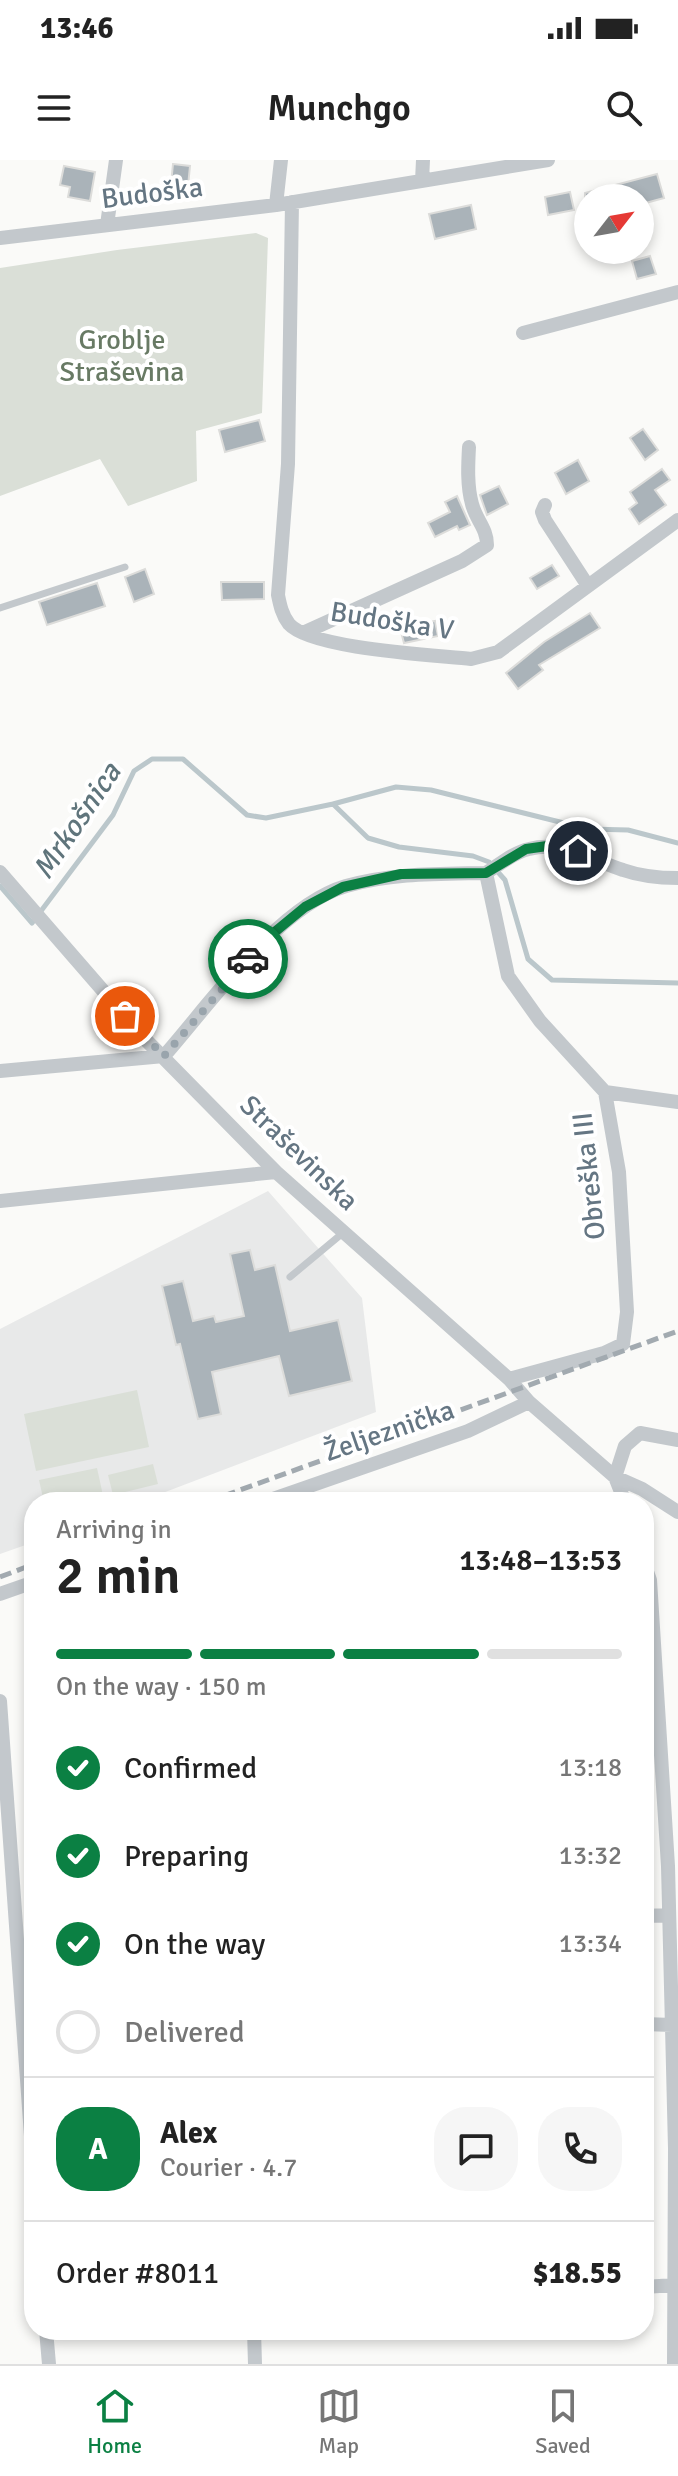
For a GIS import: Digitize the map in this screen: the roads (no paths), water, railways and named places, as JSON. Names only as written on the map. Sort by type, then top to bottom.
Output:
[{"type":"street","points":[[107,225],[116,160]]},
{"type":"street","points":[[276,205],[281,160]]},
{"type":"street","points":[[422,181],[423,160]]},
{"type":"street","name":"Budoška","points":[[0,238],[276,205],[548,160]]},
{"type":"street","name":"Budoška V","points":[[292,202],[288,464],[278,595],[280,609],[289,624],[303,633],[358,647],[484,658],[498,652],[678,520]]},
{"type":"street","points":[[523,333],[678,292]]},
{"type":"street","points":[[303,633],[462,561],[487,545],[487,533],[472,506],[469,447]]},
{"type":"street","points":[[545,505],[542,512],[545,520],[588,586]]},
{"type":"street","points":[[0,1071],[164,1056],[265,940],[305,907],[343,887],[401,874],[486,873],[526,849],[547,846],[578,851],[624,871],[678,878]]},
{"type":"street","name":"Straševinska","points":[[0,872],[145,1039],[276,1172],[615,1477]]},
{"type":"street","name":"Obreška III","points":[[486,873],[508,976],[540,1021],[605,1092],[619,1172],[627,1312],[623,1344],[604,1353],[509,1379]]},
{"type":"street","points":[[605,1092],[678,1102]]},
{"type":"street","points":[[0,1201],[276,1172]]},
{"type":"street","name":"Željeznička","points":[[293,1492],[468,1431],[529,1402]]},
{"type":"street","points":[[621,1492],[615,1477],[625,1446],[640,1433],[678,1440]]},
{"type":"street","points":[[615,1477],[647,1492]]},
{"type":"street","points":[[654,1497],[678,1512]]},
{"type":"street","points":[[0,1594],[24,1586]]},
{"type":"street","points":[[0,1701],[24,2038]]},
{"type":"street","points":[[654,1712],[671,1773],[673,1866],[669,1915],[677,2148],[674,2364]]},
{"type":"street","points":[[654,1916],[669,1915]]},
{"type":"street","points":[[654,2024],[672,2025]]},
{"type":"street","points":[[654,2286],[675,2285]]},
{"type":"street","points":[[47,2340],[49,2364]]},
{"type":"street","points":[[254,2340],[255,2364]]},
{"type":"lane","points":[[0,608],[125,567]]},
{"type":"lane","points":[[290,1277],[344,1232]]},
{"type":"waterway","name":"Mrkošnica","points":[[0,886],[32,923],[113,815],[134,771],[152,759],[183,759],[247,815],[266,818],[333,804],[368,838],[399,847],[473,856],[489,862],[505,880],[528,959],[552,980],[678,983]]},
{"type":"waterway","points":[[333,804],[396,787],[431,790],[588,829],[628,830],[678,843]]},
{"type":"railway","points":[[235,1492],[678,1331]]},
{"type":"railway","points":[[0,1577],[24,1568]]},
{"type":"park label","name":"Groblje Straševina","points":[[122,356]]}]
